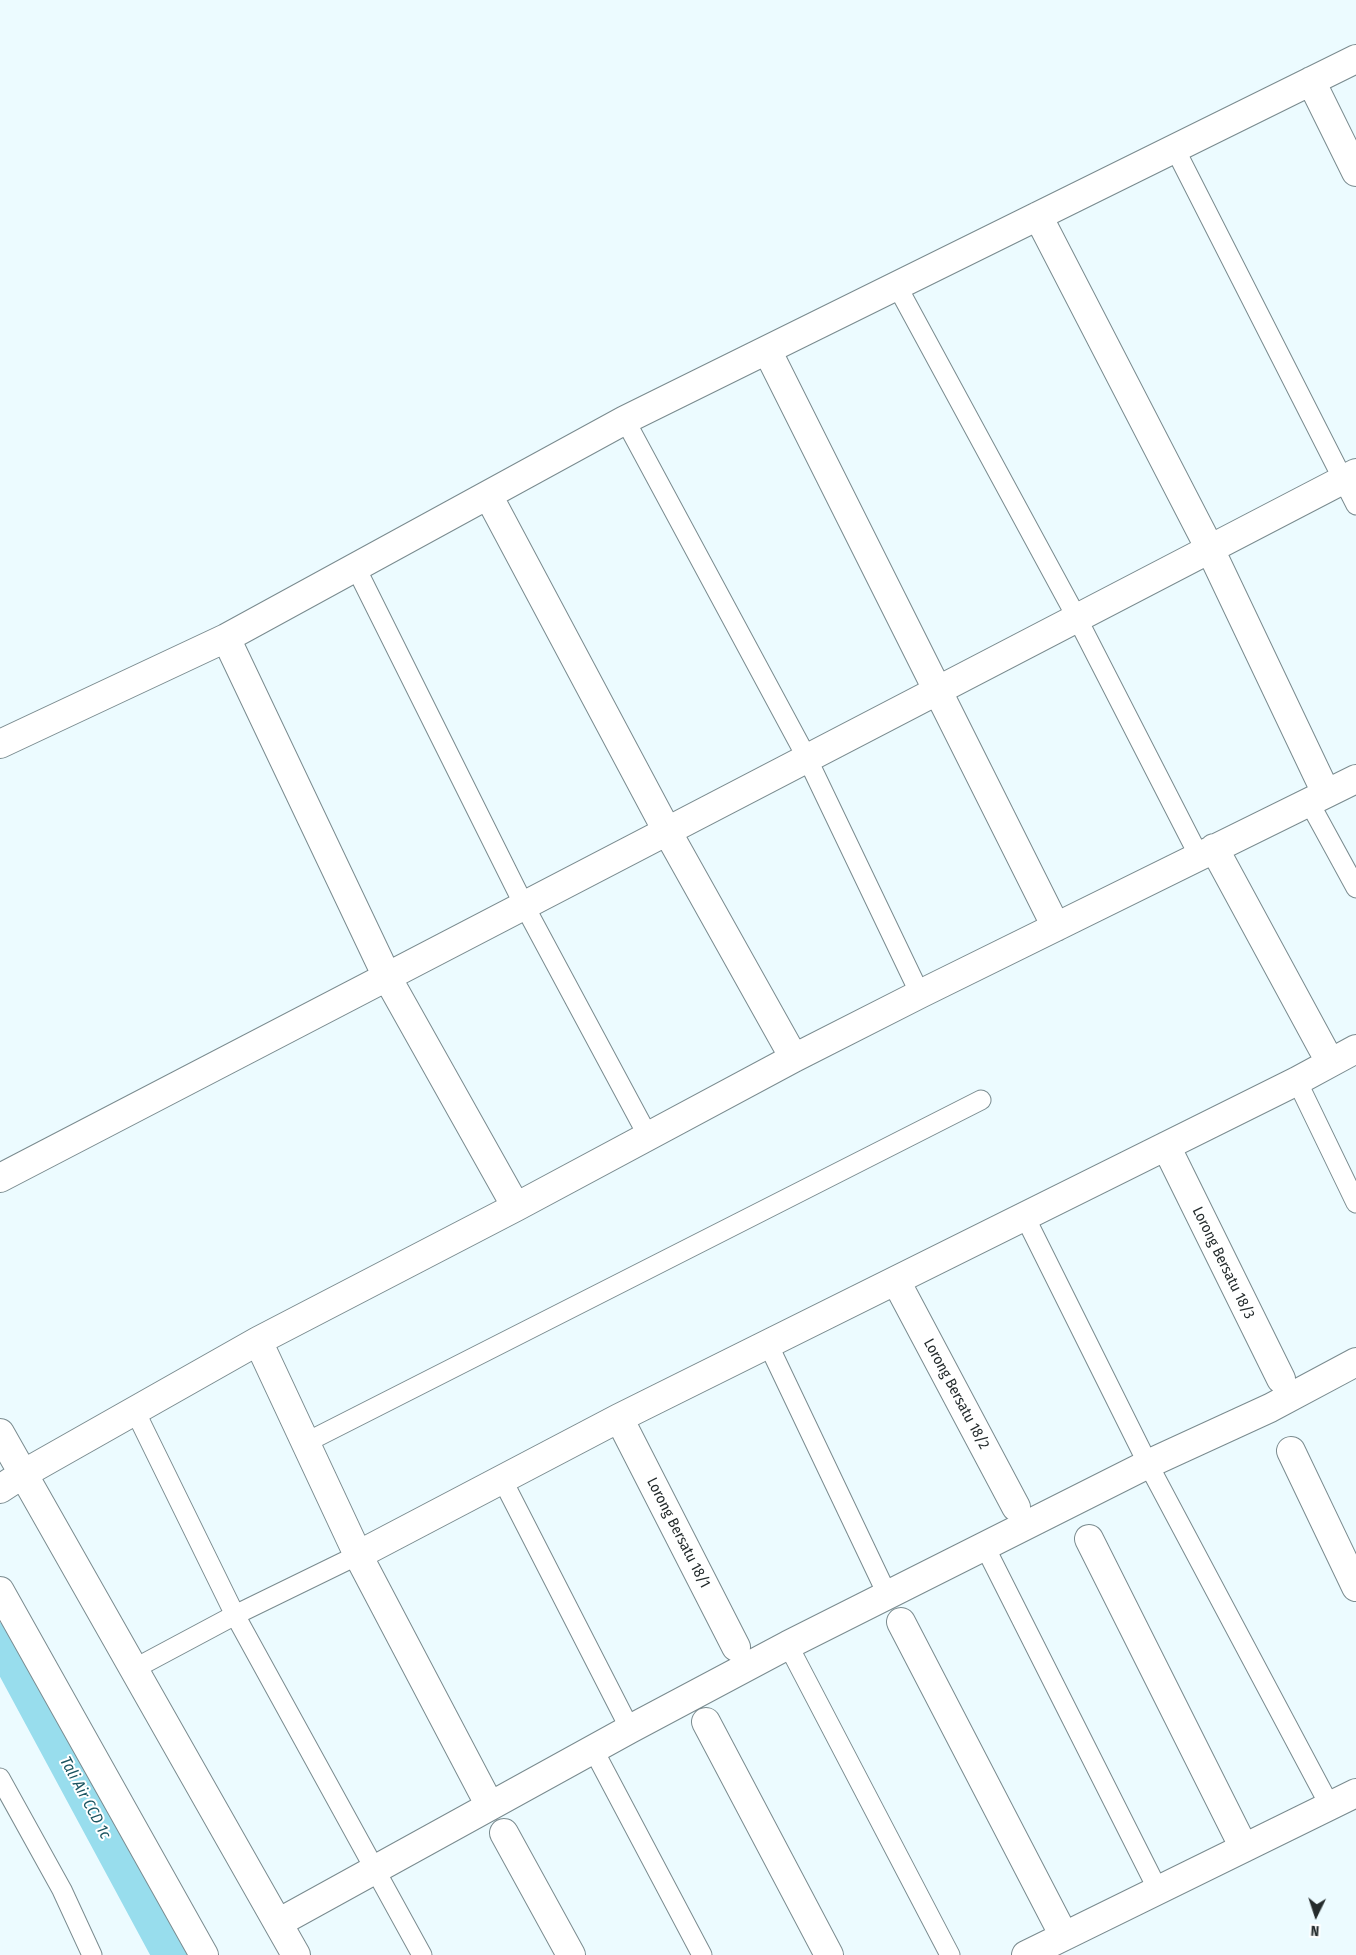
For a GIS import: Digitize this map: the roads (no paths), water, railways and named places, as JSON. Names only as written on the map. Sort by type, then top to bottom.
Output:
[{"type":"street","points":[[0,744],[226,638],[625,420],[1356,59]]},
{"type":"street","points":[[1311,81],[1356,172]]},
{"type":"street","points":[[1038,216],[1210,549],[1318,798]]},
{"type":"street","points":[[767,350],[1056,927]]},
{"type":"street","points":[[0,1178],[1350,476]]},
{"type":"street","points":[[488,495],[667,831],[794,1058]]},
{"type":"street","points":[[226,638],[387,977],[516,1207]]},
{"type":"street","points":[[0,1489],[23,1474],[258,1341],[516,1207],[794,1058],[1356,779]]},
{"type":"street","points":[[1206,852],[1330,1062]]},
{"type":"street","points":[[358,1555],[619,1418],[1026,1217],[1297,1081],[1356,1049]]},
{"type":"street","name":"Lorong Bersatu 18/3","points":[[1166,1146],[1281,1379]]},
{"type":"street","name":"Lorong Bersatu 18/2","points":[[896,1281],[1016,1507]]},
{"type":"street","points":[[258,1341],[358,1555],[490,1806]]},
{"type":"street","points":[[278,1923],[630,1729],[887,1594],[1148,1464],[1270,1408],[1356,1362]]},
{"type":"street","name":"Lorong Bersatu 18/1","points":[[619,1418],[736,1647]]},
{"type":"street","points":[[0,1433],[132,1670],[296,1955]]},
{"type":"street","points":[[1291,1451],[1356,1587]]},
{"type":"street","points":[[1089,1538],[1244,1848]]},
{"type":"street","points":[[0,1591],[113,1796],[204,1955]]},
{"type":"street","points":[[901,1622],[1064,1936]]},
{"type":"street","points":[[706,1722],[829,1955]]},
{"type":"street","points":[[1026,1955],[1356,1793]]},
{"type":"street","points":[[504,1833],[572,1955]]},
{"type":"lane","points":[[1175,149],[1350,476],[1356,505]]},
{"type":"lane","points":[[897,286],[1206,852]]},
{"type":"lane","points":[[625,420],[807,758],[920,994]]},
{"type":"lane","points":[[355,566],[524,905],[648,1136]]},
{"type":"lane","points":[[1318,798],[1356,888]]},
{"type":"lane","points":[[1297,1081],[1356,1202]]},
{"type":"lane","points":[[306,1442],[981,1100]]},
{"type":"lane","points":[[1026,1217],[1148,1464],[1330,1806]]},
{"type":"lane","points":[[768,1344],[887,1594]]},
{"type":"lane","points":[[135,1411],[235,1615],[422,1955]]},
{"type":"lane","points":[[502,1479],[630,1729]]},
{"type":"lane","points":[[984,1545],[1158,1890]]},
{"type":"lane","points":[[132,1670],[235,1615],[358,1555]]},
{"type":"lane","points":[[788,1646],[950,1955]]},
{"type":"lane","points":[[593,1749],[702,1955]]},
{"type":"lane","points":[[0,1778],[62,1890],[92,1955]]},
{"type":"waterway","name":"Tali Air CCD 1c","points":[[0,1640],[170,1955]]}]
